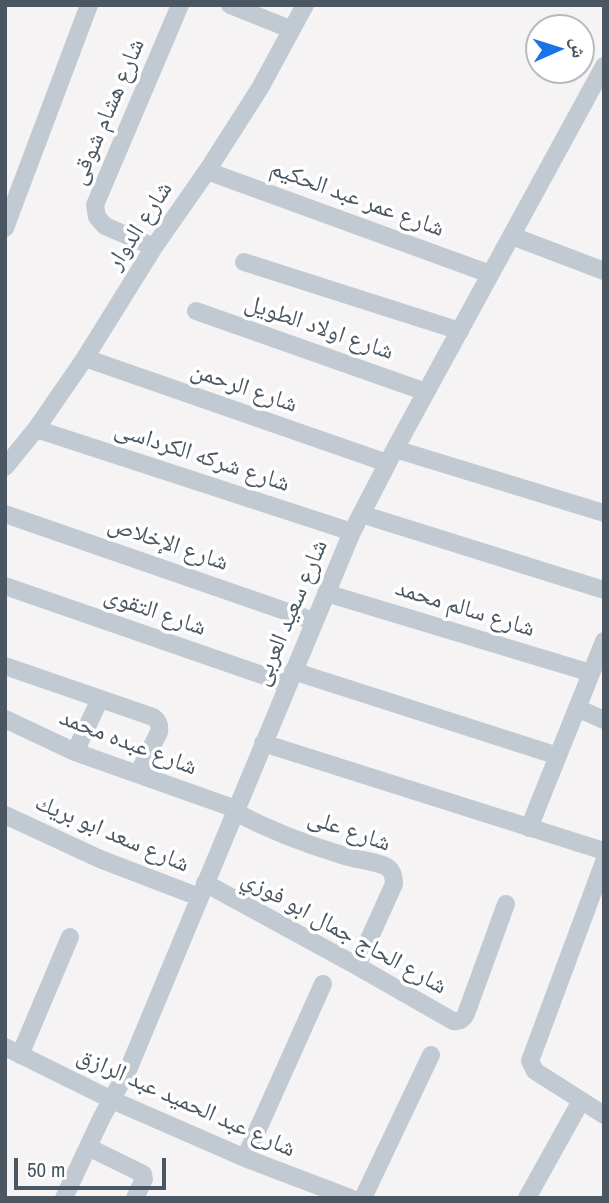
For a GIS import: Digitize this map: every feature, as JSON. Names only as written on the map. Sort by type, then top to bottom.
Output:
[{"type":"street","points":[[5,228],[89,5]]},
{"type":"street","name":"شارع هشام شوقى","points":[[154,247],[105,226],[97,217],[95,205],[180,5]]},
{"type":"street","points":[[230,5],[290,29]]},
{"type":"street","name":"شارع الدوار","points":[[5,467],[36,429],[85,358],[154,247],[207,171],[260,88],[305,5]]},
{"type":"street","name":"شارع سعيد العربى","points":[[64,1198],[102,1117],[128,1070],[352,532],[604,66]]},
{"type":"street","name":"شارع عمر عبد الحكيم","points":[[207,171],[490,274]]},
{"type":"street","points":[[512,236],[604,271]]},
{"type":"street","points":[[244,262],[460,331]]},
{"type":"street","name":"شارع اولاد الطويل","points":[[196,311],[426,392]]},
{"type":"street","name":"شارع الرحمن","points":[[85,358],[391,456],[604,513]]},
{"type":"street","name":"شارع شركه الكرداسى","points":[[36,429],[352,532]]},
{"type":"street","name":"شارع الإخلاص","points":[[5,514],[314,621]]},
{"type":"street","points":[[361,514],[604,590]]},
{"type":"street","name":"شارع التقوى","points":[[5,586],[290,677],[558,756]]},
{"type":"street","name":"شارع سالم محمد","points":[[326,593],[591,673]]},
{"type":"street","points":[[529,828],[604,641]]},
{"type":"street","points":[[5,666],[158,720],[159,732],[138,775]]},
{"type":"street","points":[[75,752],[100,699]]},
{"type":"street","points":[[577,708],[604,720]]},
{"type":"street","name":"شارع عبده محمد","points":[[5,719],[75,752],[235,811]]},
{"type":"street","points":[[263,743],[604,851]]},
{"type":"street","name":"شارع على","points":[[235,811],[306,844],[384,865],[390,870],[394,876],[394,884],[357,966]]},
{"type":"street","name":"شارع سعد ابو بريك","points":[[5,816],[100,859],[202,890]]},
{"type":"street","points":[[594,1109],[539,1075],[532,1067],[531,1056],[604,862]]},
{"type":"street","name":"شارع الحاج جمال ابو فوزي","points":[[202,890],[357,966],[458,1022],[464,1019],[506,904]]},
{"type":"street","points":[[13,1051],[70,937]]},
{"type":"street","points":[[245,1158],[323,984]]},
{"type":"street","name":"شارع عبد الحميد عبد الرازق","points":[[13,1051],[112,1100],[313,1191],[350,1198]]},
{"type":"street","points":[[363,1198],[431,1055]]},
{"type":"street","points":[[527,1198],[604,1093]]},
{"type":"street","points":[[88,1147],[144,1175],[135,1198]]}]
